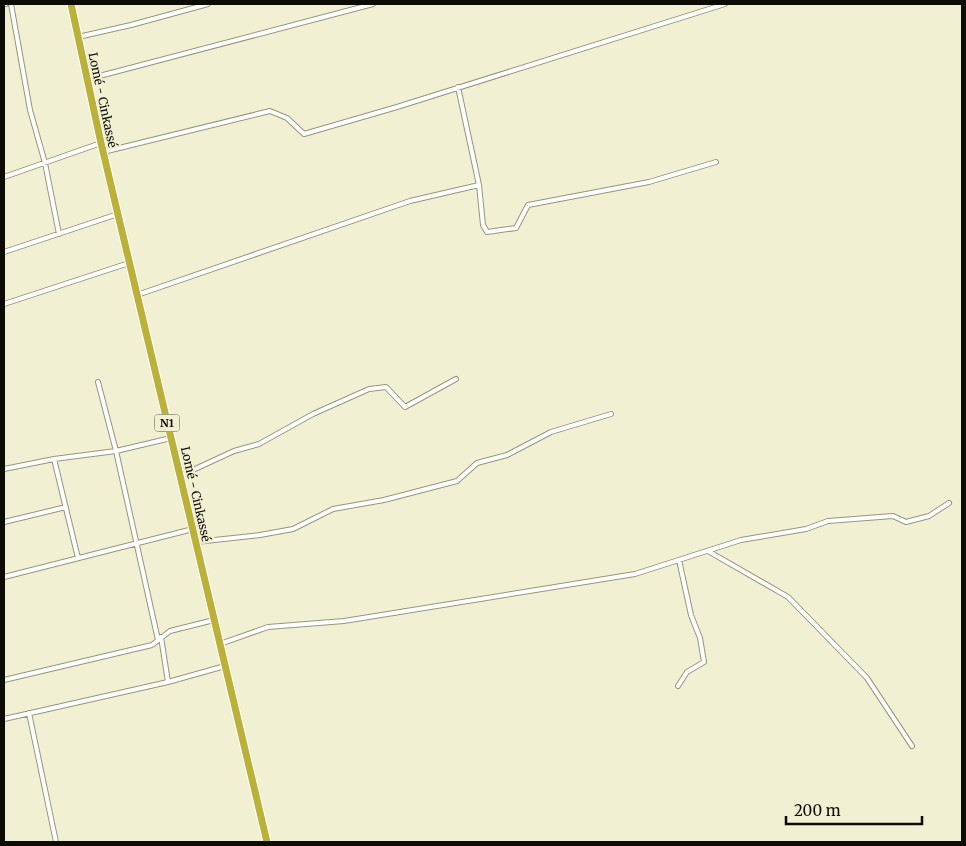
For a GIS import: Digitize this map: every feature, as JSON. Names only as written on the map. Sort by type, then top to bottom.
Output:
[{"type":"highway","name":"Lomé - Cinkassé","points":[[71,4],[103,152],[267,842]]},
{"type":"street","points":[[11,4],[30,110],[45,163],[59,234]]},
{"type":"street","points":[[78,37],[208,4]]},
{"type":"street","points":[[88,79],[373,4]]},
{"type":"street","points":[[103,152],[270,111],[287,118],[304,134],[725,4]]},
{"type":"street","points":[[458,87],[478,185],[483,225],[487,232],[516,228],[528,205],[649,182],[716,162]]},
{"type":"street","points":[[4,177],[101,143]]},
{"type":"street","points":[[137,295],[410,202],[478,185]]},
{"type":"street","points":[[4,252],[118,214]]},
{"type":"street","points":[[4,304],[129,263]]},
{"type":"street","points":[[180,476],[234,451],[259,444],[313,414],[370,389],[386,387],[406,406],[456,379]]},
{"type":"street","points":[[98,382],[160,639],[168,682]]},
{"type":"street","points":[[196,542],[260,535],[293,529],[333,509],[384,500],[457,482],[478,463],[507,455],[551,432],[612,414]]},
{"type":"street","points":[[4,469],[54,459],[116,451],[171,438]]},
{"type":"street","points":[[54,459],[78,558]]},
{"type":"street","points":[[220,644],[268,627],[344,622],[634,574],[741,540],[806,529],[828,521],[893,516],[906,522],[930,516],[949,503]]},
{"type":"street","points":[[4,522],[66,507]]},
{"type":"street","points":[[4,577],[192,529]]},
{"type":"street","points":[[708,551],[788,597],[868,678],[912,746]]},
{"type":"street","points":[[678,686],[687,672],[704,662],[700,638],[692,615],[679,560]]},
{"type":"street","points":[[4,680],[152,645],[170,631],[214,620]]},
{"type":"street","points":[[4,719],[168,682],[225,666]]},
{"type":"street","points":[[28,713],[56,842]]}]
